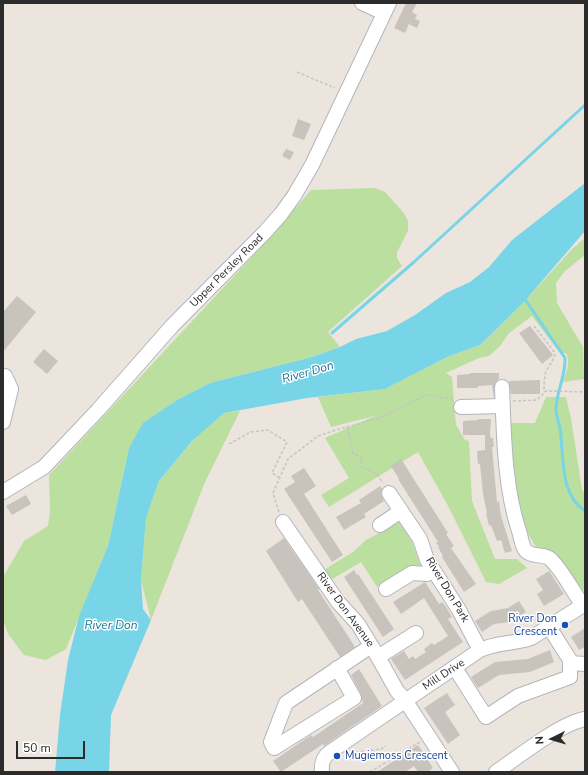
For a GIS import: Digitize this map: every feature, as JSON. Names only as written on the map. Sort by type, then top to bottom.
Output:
[{"type":"street","points":[[362,3],[387,8]]},
{"type":"street","name":"Upper Persley Road","points":[[3,492],[44,467],[98,410],[172,326],[265,232],[294,196],[312,165],[387,8]]},
{"type":"street","points":[[3,422],[11,389],[5,376]]},
{"type":"street","points":[[461,407],[503,396],[504,447],[509,494],[526,550],[530,554],[548,557],[584,604]]},
{"type":"street","name":"River Don Park","points":[[390,493],[420,540],[427,560],[459,610],[480,650]]},
{"type":"street","points":[[380,525],[401,510]]},
{"type":"street","name":"River Don Avenue","points":[[283,522],[338,602],[358,624],[397,691],[404,700]]},
{"type":"street","points":[[386,589],[412,573],[427,574],[433,570]]},
{"type":"street","name":"Mill Drive","points":[[322,772],[322,761],[325,756],[404,700],[455,668],[480,650],[491,645],[522,641],[531,638],[584,604]]},
{"type":"street","points":[[455,668],[486,717],[518,696],[570,677],[570,660],[549,627]]},
{"type":"street","points":[[337,668],[354,698],[274,748],[271,742],[286,703],[337,668],[416,633]]},
{"type":"street","points":[[570,663],[585,664]]},
{"type":"street","points":[[404,700],[452,772]]},
{"type":"street","points":[[496,772],[513,768],[555,732],[574,722],[585,719]]},
{"type":"path","points":[[297,72],[346,93]]},
{"type":"path","points":[[503,396],[508,395],[508,398],[513,401],[537,400],[543,395],[546,374],[549,366],[555,359],[555,353],[534,326]]},
{"type":"path","points":[[544,392],[585,392]]},
{"type":"path","points":[[283,522],[273,493],[288,459],[318,436],[382,417],[426,395],[462,401],[461,407]]},
{"type":"path","points":[[347,427],[353,453],[362,458],[360,467],[376,473],[390,493]]},
{"type":"path","points":[[229,444],[251,432],[268,430],[287,442],[272,473],[280,478]]},
{"type":"path","points":[[370,772],[429,737]]},
{"type":"path","points":[[349,753],[381,749],[386,746]]},
{"type":"green space","points":[[375,188],[385,192],[403,212],[408,221],[408,231],[397,252],[397,258],[402,266],[328,332],[340,347],[312,357],[210,383],[177,400],[144,423],[129,448],[108,546],[66,649],[46,660],[24,655],[8,634],[3,619],[3,577],[24,541],[48,526],[50,511],[49,475],[276,231],[311,190]]},
{"type":"green space","points":[[585,238],[585,255],[565,271],[556,283],[557,303],[583,347],[584,379],[563,382],[568,364],[566,353],[560,353],[532,316],[509,333],[500,346],[489,356],[479,358],[446,373],[452,377],[456,425],[465,440],[469,441],[472,501],[495,559],[517,559],[527,568],[499,584],[486,582],[447,504],[418,452],[329,507],[321,495],[349,478],[325,438],[375,416],[331,427],[318,397],[385,389],[447,357],[480,345],[524,302],[572,249]]},
{"type":"green space","points":[[546,397],[566,397],[571,418],[582,490],[585,494],[585,588],[582,591],[538,550],[525,529],[514,493],[510,423],[535,423]]},
{"type":"green space","points":[[240,411],[205,482],[151,620],[141,580],[146,518],[159,481],[196,437],[224,413]]},
{"type":"green space","points":[[400,522],[412,542],[422,570],[408,571],[377,587],[361,562],[329,581],[322,571],[353,552],[366,540]]},
{"type":"water","name":"River Don","points":[[585,183],[585,231],[524,302],[480,345],[447,357],[385,389],[307,398],[224,413],[193,440],[159,481],[146,518],[141,580],[143,609],[151,620],[111,715],[109,772],[55,772],[60,715],[68,660],[79,616],[108,546],[129,448],[143,423],[177,400],[210,383],[312,357],[340,347],[356,339],[387,331],[415,315],[446,293],[470,282],[489,267],[512,240]]},
{"type":"building","points":[[406,3],[417,3],[412,12],[417,15],[415,19],[420,21],[417,28],[409,24],[405,33],[394,28]]},
{"type":"building","points":[[298,119],[311,124],[304,140],[292,136]]},
{"type":"building","points":[[286,149],[294,152],[290,160],[282,156]]},
{"type":"building","points":[[17,296],[36,312],[3,352],[3,312]]},
{"type":"building","points":[[530,326],[553,355],[542,364],[519,333]]},
{"type":"building","points":[[44,349],[58,361],[47,374],[33,362]]},
{"type":"building","points":[[470,373],[499,373],[499,379],[495,383],[494,387],[494,398],[492,385],[478,386],[478,388],[457,388],[457,375]]},
{"type":"building","points":[[540,380],[540,394],[511,394],[509,381]]},
{"type":"building","points":[[491,419],[490,435],[491,438],[493,438],[494,447],[492,447],[497,502],[499,501],[501,516],[512,551],[505,553],[501,540],[497,541],[491,525],[489,526],[486,513],[477,451],[485,450],[485,435],[463,435],[463,421]]},
{"type":"building","points":[[401,459],[448,533],[446,534],[454,546],[451,548],[476,584],[464,592],[442,557],[443,556],[438,547],[439,546],[436,543],[438,542],[391,466]]},
{"type":"building","points":[[304,468],[316,486],[304,494],[343,555],[332,562],[284,489],[295,482],[291,476]]},
{"type":"building","points":[[380,486],[384,501],[364,514],[366,517],[344,530],[336,517],[361,503],[359,500]]},
{"type":"building","points":[[26,495],[31,504],[12,515],[6,506]]},
{"type":"building","points":[[284,538],[319,589],[318,590],[355,647],[340,657],[302,599],[298,602],[266,551]]},
{"type":"building","points":[[354,570],[394,629],[383,637],[344,577]]},
{"type":"building","points":[[549,571],[564,594],[544,606],[537,594],[543,590],[536,579]]},
{"type":"building","points":[[425,582],[439,604],[442,602],[446,607],[452,617],[448,619],[463,642],[405,680],[391,659],[404,651],[409,659],[413,656],[415,659],[426,652],[424,649],[432,643],[434,645],[448,636],[424,598],[401,614],[393,602]]},
{"type":"building","points":[[519,601],[526,612],[511,622],[494,624],[482,632],[475,621],[491,611],[508,608]]},
{"type":"building","points":[[585,628],[585,647],[579,650],[571,637]]},
{"type":"building","points":[[550,650],[554,662],[530,672],[499,675],[478,688],[471,677],[495,662],[528,659]]},
{"type":"building","points":[[359,669],[382,706],[324,746],[323,744],[281,772],[273,761],[311,735],[313,737],[363,703],[361,694],[351,675]]},
{"type":"building","points":[[447,693],[455,705],[445,712],[460,735],[448,744],[424,708]]},
{"type":"building","points":[[418,745],[433,768],[428,772],[418,772],[414,766],[405,772],[377,772]]},
{"type":"waterway","points":[[332,333],[414,262],[585,105]]},
{"type":"waterway","points":[[524,298],[565,358],[564,371],[556,403],[556,412],[560,428],[564,473],[567,484],[571,495],[577,504],[585,511]]},
{"type":"place","name":"River Don Crescent","points":[[565,625]]},
{"type":"place","name":"Mugiemoss Crescent","points":[[337,756]]}]
